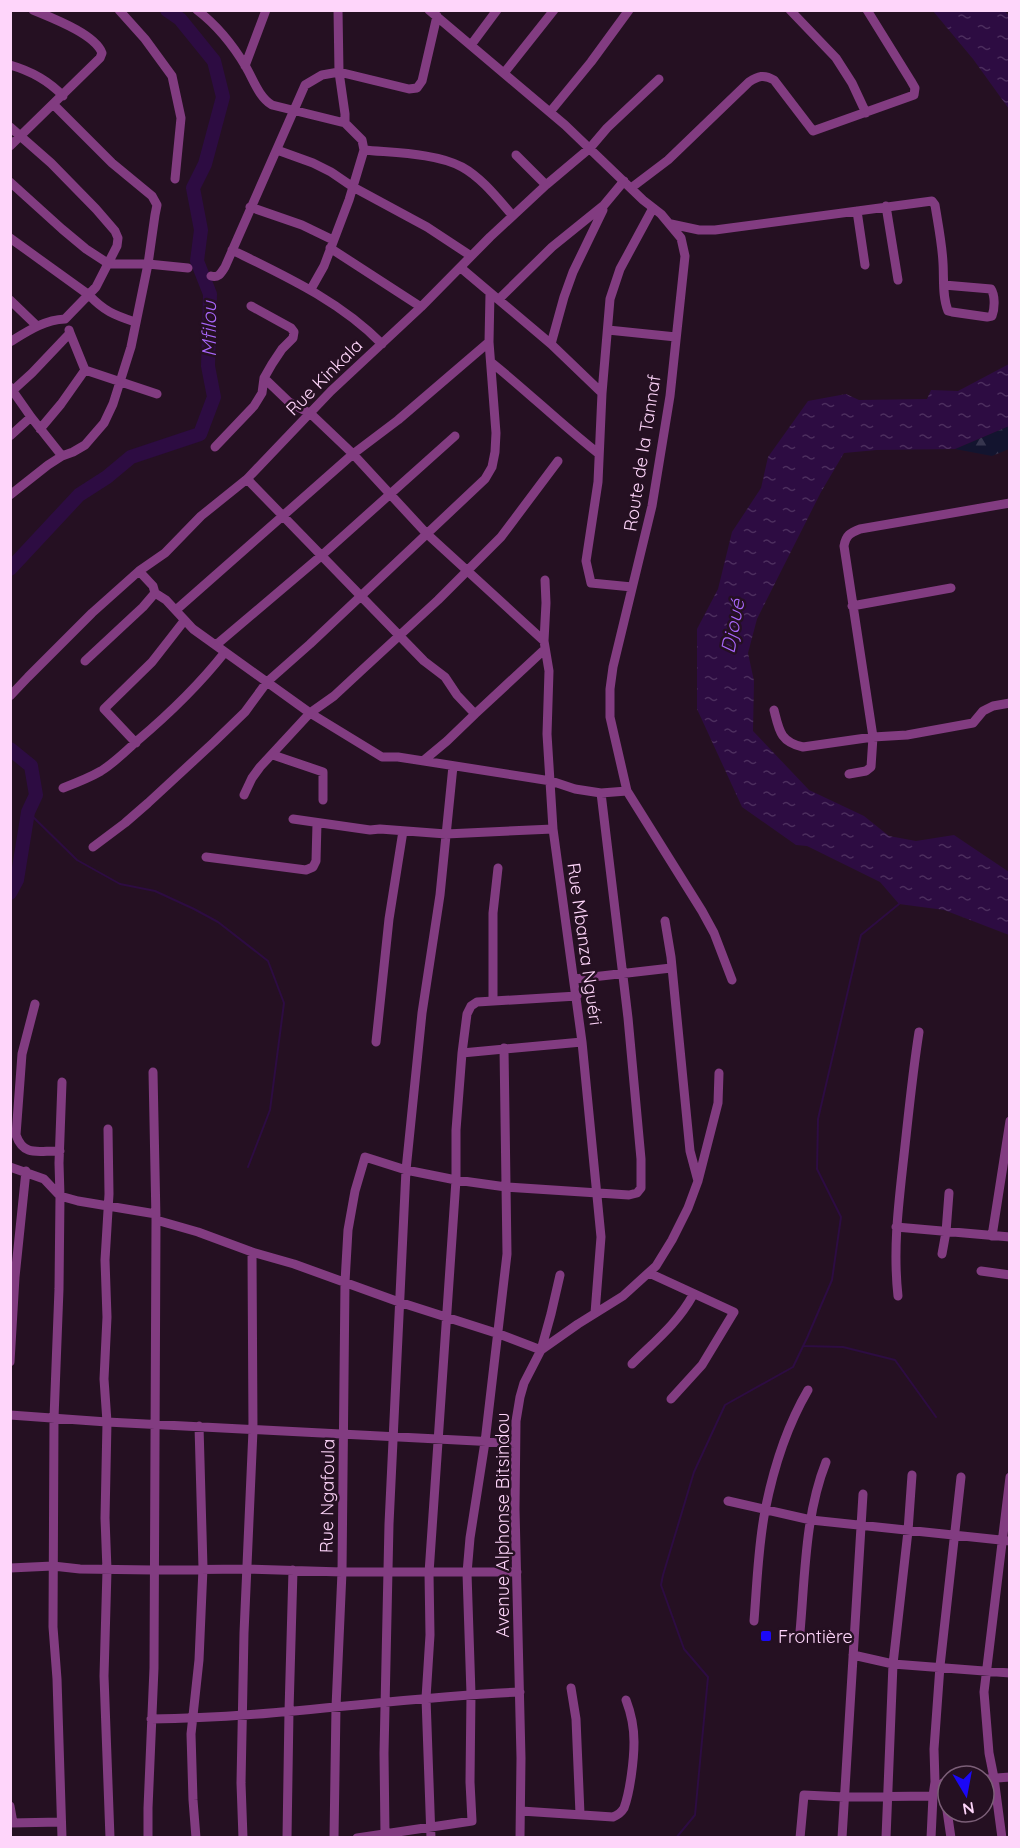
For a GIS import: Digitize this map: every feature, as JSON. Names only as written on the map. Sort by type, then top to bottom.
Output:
[{"type":"street","points":[[10,146],[63,96],[100,58],[102,53],[100,47],[76,31],[33,10]]},
{"type":"street","points":[[119,10],[145,39],[172,76],[181,118],[175,179]]},
{"type":"street","points":[[197,10],[227,38],[263,100],[272,105],[345,123],[362,141],[364,150],[353,187],[324,266],[311,290]]},
{"type":"street","points":[[245,66],[266,10]]},
{"type":"street","points":[[338,10],[339,72],[345,123]]},
{"type":"street","points":[[471,45],[497,10]]},
{"type":"street","points":[[504,73],[554,10]]},
{"type":"street","points":[[550,112],[629,10]]},
{"type":"street","points":[[790,10],[836,58],[852,83],[866,114]]},
{"type":"street","points":[[499,299],[552,247],[627,185],[668,160],[749,82],[759,76],[768,76],[774,80],[813,131],[911,97],[915,93],[911,81],[867,10]]},
{"type":"street","points":[[211,276],[216,277],[221,274],[305,85],[322,75],[339,72],[409,89],[417,88],[422,81],[433,13]]},
{"type":"street","name":"Route de la Tannaf","points":[[433,13],[590,148],[671,224],[681,238],[685,256],[670,396],[652,506],[610,689],[610,717],[627,791],[702,910],[714,933],[732,980]]},
{"type":"street","points":[[10,64],[44,79],[63,96]]},
{"type":"street","name":"Rue Kinkala","points":[[10,696],[92,613],[139,571],[165,553],[201,516],[247,478],[331,391],[546,185],[590,148],[607,128],[659,79]]},
{"type":"street","points":[[10,495],[62,456],[85,445],[104,423],[113,404],[131,347],[148,264],[156,205],[152,196],[112,164],[54,105]]},
{"type":"street","points":[[10,127],[51,163],[115,231],[118,238],[117,246],[102,277],[89,295],[65,319],[57,319],[37,326],[10,342]]},
{"type":"street","points":[[277,150],[331,172],[471,256]]},
{"type":"street","points":[[364,150],[430,158],[450,162],[464,168],[478,179],[513,216]]},
{"type":"street","points":[[516,155],[546,185]]},
{"type":"street","points":[[10,182],[62,229],[108,264],[148,264],[188,268]]},
{"type":"street","points":[[671,224],[699,230],[715,230],[932,201],[935,205],[943,261],[944,285],[948,311],[992,316],[994,297],[991,288],[944,285]]},
{"type":"street","points":[[551,344],[573,272],[604,205]]},
{"type":"street","points":[[886,206],[898,280]]},
{"type":"street","points":[[250,207],[302,225],[420,307]]},
{"type":"street","points":[[632,587],[591,583],[586,561],[598,482],[602,393],[610,299],[620,269],[653,208]]},
{"type":"street","points":[[857,211],[865,265]]},
{"type":"street","points":[[10,238],[89,295],[111,314],[135,322]]},
{"type":"street","points":[[232,250],[311,290],[354,318],[382,344]]},
{"type":"street","points":[[461,267],[551,344],[602,393]]},
{"type":"street","points":[[93,847],[126,823],[207,748],[244,712],[267,682],[485,479],[492,467],[496,433],[489,342],[490,292]]},
{"type":"street","points":[[10,300],[37,326]]},
{"type":"street","points":[[216,447],[254,406],[262,393],[264,378],[282,349],[293,338],[294,332],[291,328],[251,306]]},
{"type":"street","points":[[65,319],[85,370]]},
{"type":"street","points":[[608,330],[676,338]]},
{"type":"street","points":[[62,456],[11,390],[32,373],[70,333]]},
{"type":"street","points":[[176,610],[353,454],[406,413],[489,342]]},
{"type":"street","points":[[492,363],[599,454]]},
{"type":"street","points":[[85,370],[157,394]]},
{"type":"street","points":[[40,429],[62,404],[85,370]]},
{"type":"street","points":[[264,378],[288,402],[310,414],[353,454],[426,533],[545,645],[447,741],[423,761]]},
{"type":"street","points":[[10,436],[31,417]]},
{"type":"street","points":[[216,645],[321,556],[455,436]]},
{"type":"street","points":[[244,795],[252,778],[310,713],[334,696],[501,537],[558,461]]},
{"type":"street","points":[[247,478],[424,661],[445,677],[457,695],[475,714]]},
{"type":"street","points":[[849,774],[866,771],[871,767],[873,737],[852,606],[844,546],[846,537],[860,529],[1010,503]]},
{"type":"street","points":[[139,571],[153,586],[155,593],[166,600],[184,621],[310,713],[382,757],[398,757],[551,782],[601,793],[627,791]]},
{"type":"street","name":"Rue Mbanza Nguéri","points":[[545,579],[545,645],[549,671],[547,734],[553,829],[575,979],[601,1237],[595,1313]]},
{"type":"street","points":[[852,606],[951,588]]},
{"type":"street","points":[[85,661],[155,593]]},
{"type":"street","points":[[136,742],[104,709],[152,662],[184,621]]},
{"type":"street","points":[[63,788],[103,770],[159,724],[204,678],[225,652]]},
{"type":"street","points":[[774,710],[778,728],[784,739],[792,745],[803,747],[873,737],[907,735],[973,723],[983,711],[993,706],[1010,703]]},
{"type":"street","points":[[273,755],[323,772],[323,800]]},
{"type":"street","points":[[385,1834],[385,1702],[393,1436],[406,1170],[422,1013],[440,895],[453,766]]},
{"type":"street","points":[[406,1170],[506,1187],[629,1195],[637,1193],[641,1188],[628,1018],[601,793]]},
{"type":"street","points":[[293,819],[370,830],[380,828],[446,834],[553,829]]},
{"type":"street","points":[[206,857],[306,870],[313,867],[315,861],[317,823]]},
{"type":"street","points":[[376,1042],[389,919],[403,831]]},
{"type":"street","points":[[493,1001],[493,913],[498,868]]},
{"type":"street","points":[[665,921],[690,1151],[698,1181]]},
{"type":"street","points":[[575,979],[671,968]]},
{"type":"street","points":[[431,1838],[426,1698],[430,1635],[429,1573],[456,1180],[456,1130],[467,1014],[471,1006],[477,1002],[577,996]]},
{"type":"street","points":[[34,1004],[22,1054],[16,1135],[21,1147],[26,1150],[60,1151]]},
{"type":"street","points":[[898,1296],[895,1268],[896,1227],[912,1075],[919,1032]]},
{"type":"street","points":[[462,1053],[582,1042]]},
{"type":"street","points":[[359,1837],[472,1821],[467,1573],[473,1514],[485,1442],[492,1369],[499,1334],[507,1254],[504,1048]]},
{"type":"street","points":[[148,1838],[154,1668],[156,1217],[153,1072]]},
{"type":"street","name":"Avenue Alphonse Bitsindou","points":[[520,1838],[520,1692],[515,1443],[520,1397],[524,1383],[541,1350],[623,1296],[656,1266],[672,1240],[698,1181],[718,1103],[719,1073]]},
{"type":"street","points":[[62,1082],[53,1566],[53,1627],[62,1838]]},
{"type":"street","points":[[992,1236],[1010,1121]]},
{"type":"street","points":[[108,1129],[109,1206],[105,1260],[107,1317],[104,1379],[107,1570],[104,1676],[110,1838]]},
{"type":"street","name":"Rue Ngafoula","points":[[334,1838],[336,1707],[342,1572],[345,1282],[348,1230],[364,1157],[406,1170]]},
{"type":"street","points":[[10,1167],[44,1179],[60,1196],[156,1217],[541,1350],[560,1275]]},
{"type":"street","points":[[10,1362],[15,1276],[26,1172]]},
{"type":"street","points":[[942,1254],[949,1193]]},
{"type":"street","points":[[896,1227],[1010,1238]]},
{"type":"street","points":[[243,1838],[241,1783],[253,1430],[252,1252]]},
{"type":"street","points":[[981,1272],[1010,1275]]},
{"type":"street","points":[[649,1273],[734,1312],[702,1365],[671,1399]]},
{"type":"street","points":[[632,1364],[668,1330],[683,1313],[693,1295]]},
{"type":"street","points":[[754,1621],[765,1510],[795,1411],[808,1390]]},
{"type":"street","points":[[10,1415],[515,1443]]},
{"type":"street","points":[[196,1838],[192,1719],[199,1660],[203,1568],[199,1426]]},
{"type":"street","points":[[800,1632],[811,1520],[819,1480],[826,1462]]},
{"type":"street","points":[[886,1838],[893,1664],[912,1475]]},
{"type":"street","points":[[938,1764],[934,1749],[940,1666],[962,1477]]},
{"type":"street","points":[[988,1764],[984,1692],[1006,1540],[1010,1477]]},
{"type":"street","points":[[842,1838],[863,1494]]},
{"type":"street","points":[[728,1501],[811,1520],[1006,1540]]},
{"type":"street","points":[[10,1568],[53,1566],[107,1570],[203,1568],[342,1572],[517,1572]]},
{"type":"street","points":[[287,1838],[293,1570]]},
{"type":"street","points":[[853,1655],[893,1664],[1010,1672]]},
{"type":"street","points":[[571,1688],[576,1719],[580,1814]]},
{"type":"street","points":[[152,1719],[243,1716],[471,1694],[520,1692]]},
{"type":"street","points":[[521,1811],[613,1817],[619,1815],[623,1809],[628,1786],[634,1744],[632,1722],[626,1700]]},
{"type":"street","points":[[931,1838],[933,1796],[936,1792]]},
{"type":"street","points":[[800,1838],[804,1795],[933,1796]]},
{"type":"street","points":[[10,1806],[12,1823],[61,1822]]},
{"type":"street","points":[[996,1811],[1002,1838]]},
{"type":"green space","points":[[1009,426],[1009,449],[992,456],[955,449]]},
{"type":"water","points":[[933,11],[1005,11],[1010,17],[1009,109],[973,59]]},
{"type":"water","name":"Djoué","points":[[1009,364],[1009,426],[955,449],[876,450],[844,453],[821,492],[757,619],[748,653],[754,681],[753,731],[809,790],[864,816],[889,836],[916,841],[954,835],[1009,872],[1009,935],[944,910],[899,904],[880,882],[807,846],[796,845],[742,807],[697,709],[697,629],[718,589],[732,532],[761,488],[768,457],[808,401],[846,394],[859,400],[927,399],[931,390],[958,391]]},
{"type":"waterway","name":"Mfilou","points":[[10,569],[79,495],[107,477],[131,457],[200,434],[214,397],[208,366],[210,294],[197,261],[201,230],[193,188],[205,164],[223,97],[214,61],[180,19],[167,10]]},
{"type":"waterway","name":"Mfilou","points":[[10,749],[31,766],[36,795],[28,812],[17,880],[10,893]]},
{"type":"waterway","points":[[28,812],[77,860],[120,884],[155,891],[194,909],[218,922],[268,961],[284,1003],[270,1110],[248,1167]]},
{"type":"waterway","points":[[676,1838],[695,1815],[708,1677],[684,1649],[661,1585],[663,1575],[694,1472],[725,1405],[793,1367],[832,1280],[841,1217],[817,1169],[818,1119],[861,935],[899,904]]},
{"type":"waterway","points":[[804,1346],[843,1347],[895,1360],[936,1417]]},
{"type":"place","name":"Frontière","points":[[766,1636]]}]
